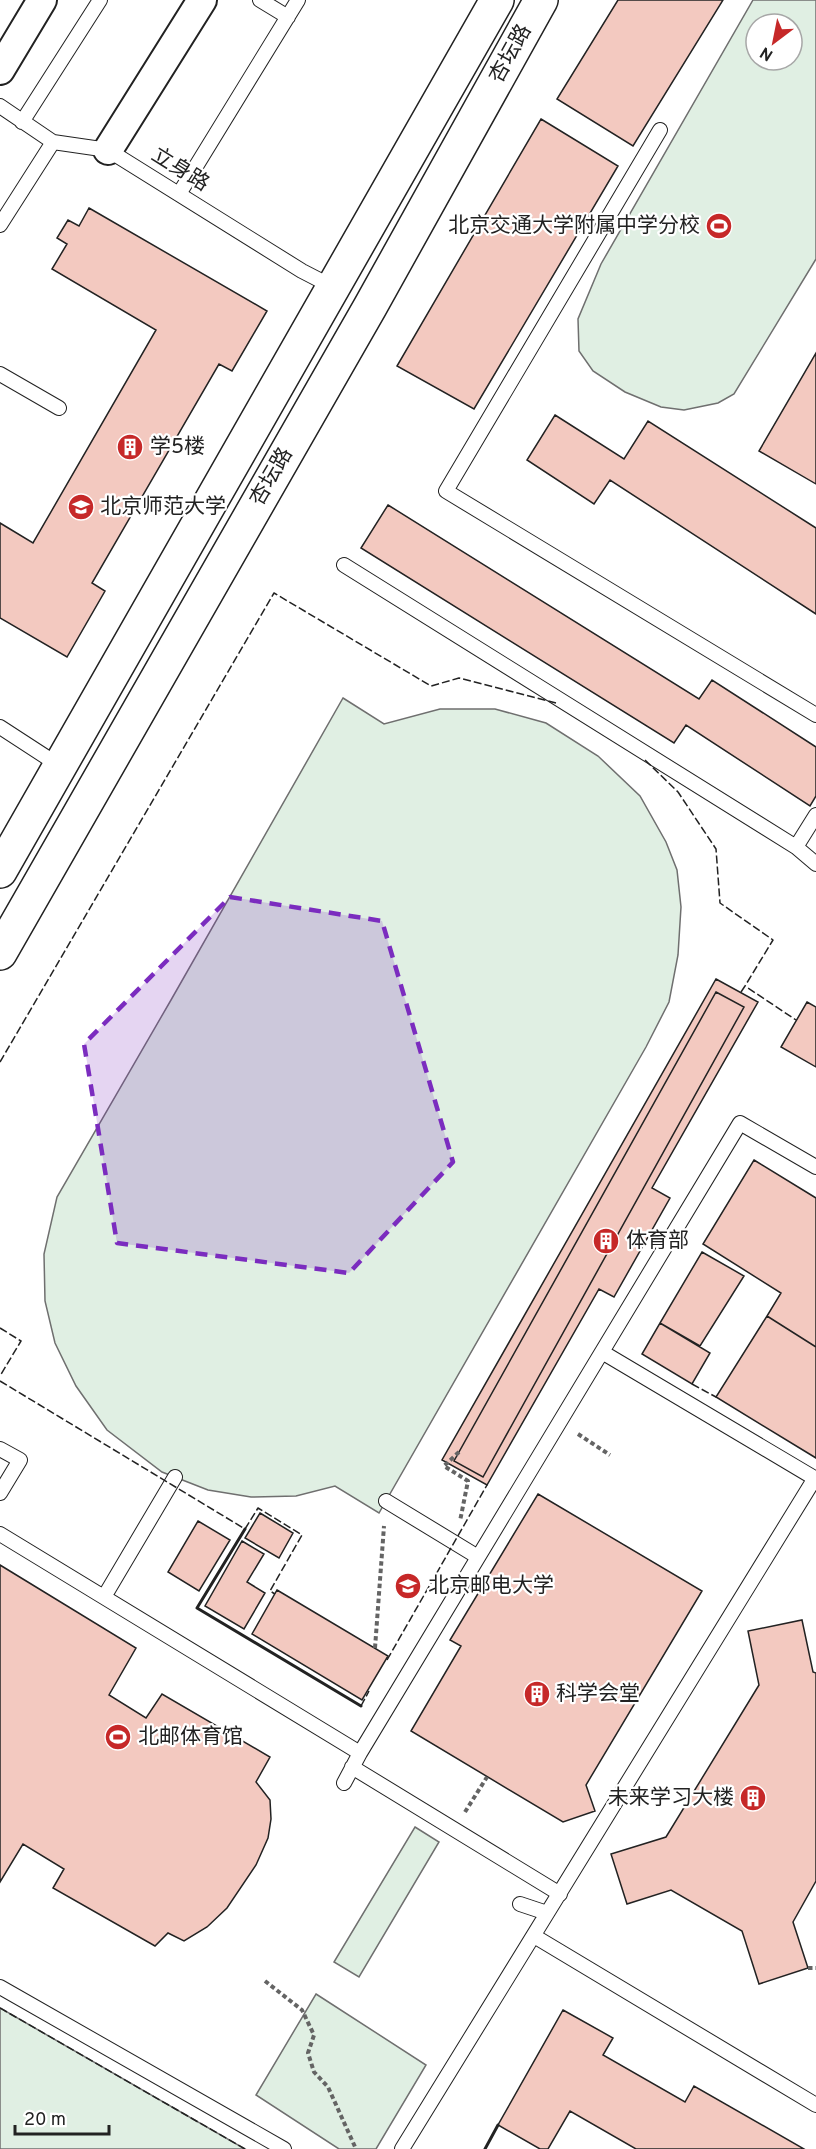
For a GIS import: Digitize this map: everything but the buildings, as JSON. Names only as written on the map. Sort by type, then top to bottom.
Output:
[{"type":"street","points":[[0,70],[42,0]]},
{"type":"street","points":[[108,150],[202,0]]},
{"type":"street","name":"杏坛路","points":[[0,871],[497,0]]},
{"type":"street","name":"杏坛路","points":[[0,953],[370,307],[541,0]]},
{"type":"lane","points":[[22,122],[100,0]]},
{"type":"lane","points":[[260,0],[288,17]]},
{"type":"lane","points":[[179,194],[298,0]]},
{"type":"lane","name":"立身路","points":[[0,106],[53,142],[108,150],[302,271],[333,287]]},
{"type":"lane","points":[[660,130],[446,491],[816,715]]},
{"type":"lane","points":[[0,225],[53,142]]},
{"type":"lane","points":[[0,374],[58,408]]},
{"type":"lane","points":[[344,565],[796,847],[816,864]]},
{"type":"lane","points":[[0,727],[60,766]]},
{"type":"lane","points":[[796,847],[816,815]]},
{"type":"lane","points":[[344,1783],[740,1123],[816,1167]]},
{"type":"lane","points":[[402,2149],[815,1478],[602,1352]]},
{"type":"lane","points":[[0,1449],[20,1460],[0,1493]]},
{"type":"lane","points":[[104,1597],[175,1477]]},
{"type":"lane","points":[[386,1501],[478,1557]]},
{"type":"lane","points":[[0,1534],[360,1753]]},
{"type":"lane","points":[[352,1767],[560,1894]]},
{"type":"lane","points":[[520,1904],[547,1913]]},
{"type":"lane","points":[[534,1936],[816,2105]]},
{"type":"lane","points":[[0,1987],[284,2149]]},
{"type":"path","points":[[560,1422],[610,1455]]},
{"type":"path","points":[[455,1543],[468,1481],[444,1466],[459,1452]]},
{"type":"path","points":[[375,1648],[386,1501]]},
{"type":"path","points":[[454,1830],[487,1777]]},
{"type":"path","points":[[808,1968],[816,1968]]},
{"type":"path","points":[[265,1981],[302,2010],[314,2035],[309,2053],[314,2072],[328,2087],[356,2149]]},
{"type":"highlighted area","points":[[230,897],[382,921],[453,1162],[349,1273],[117,1243],[84,1044]]},
{"type":"green space","name":"北京交通大学附属中学分校","points":[[753,0],[816,0],[816,259],[734,394],[718,403],[684,410],[661,407],[625,392],[593,371],[579,351],[578,319],[601,264],[744,16],[744,72],[804,72],[804,12],[746,12]]},
{"type":"green space","points":[[343,698],[384,724],[440,709],[495,709],[546,723],[598,756],[640,796],[666,842],[677,870],[681,907],[678,955],[669,1002],[646,1047],[379,1513],[335,1486],[296,1496],[251,1497],[208,1490],[162,1472],[107,1430],[76,1386],[55,1343],[45,1301],[44,1254],[57,1197]]},
{"type":"green space","points":[[415,1827],[439,1842],[359,1977],[334,1962]]},
{"type":"green space","points":[[316,1994],[426,2065],[376,2149],[339,2149],[256,2095]]},
{"type":"green space","points":[[0,2008],[245,2149],[0,2149]]},
{"type":"fence","points":[[0,1062],[274,593],[431,686],[459,678],[556,703]]},
{"type":"fence","points":[[645,760],[678,792],[716,849],[720,903],[773,940],[745,986]]},
{"type":"fence","points":[[741,992],[745,986],[796,1020]]},
{"type":"fence","points":[[0,1328],[21,1341],[0,1376]]},
{"type":"fence","points":[[0,1381],[245,1529],[258,1508],[302,1535],[270,1591],[275,1594]]},
{"type":"fence","points":[[692,1384],[716,1397]]},
{"type":"fence","points":[[387,1660],[487,1485]]},
{"type":"fence","points":[[361,1706],[369,1691]]},
{"type":"fence","points":[[0,2008],[245,2149]]},
{"type":"wall","points":[[245,1529],[197,1608],[361,1706]]},
{"type":"wall","points":[[485,2149],[498,2125]]},
{"type":"place","name":"北京交通大学附属中学分校","points":[[719,226]]},
{"type":"place","name":"学5楼","points":[[130,447]]},
{"type":"place","name":"北京师范大学","points":[[81,507]]},
{"type":"place","name":"体育部","points":[[606,1241]]},
{"type":"place","name":"北京邮电大学","points":[[408,1586]]},
{"type":"place","name":"科学会堂","points":[[537,1694]]},
{"type":"place","name":"北邮体育馆","points":[[118,1737]]},
{"type":"place","name":"未来学习大楼","points":[[753,1798]]}]
